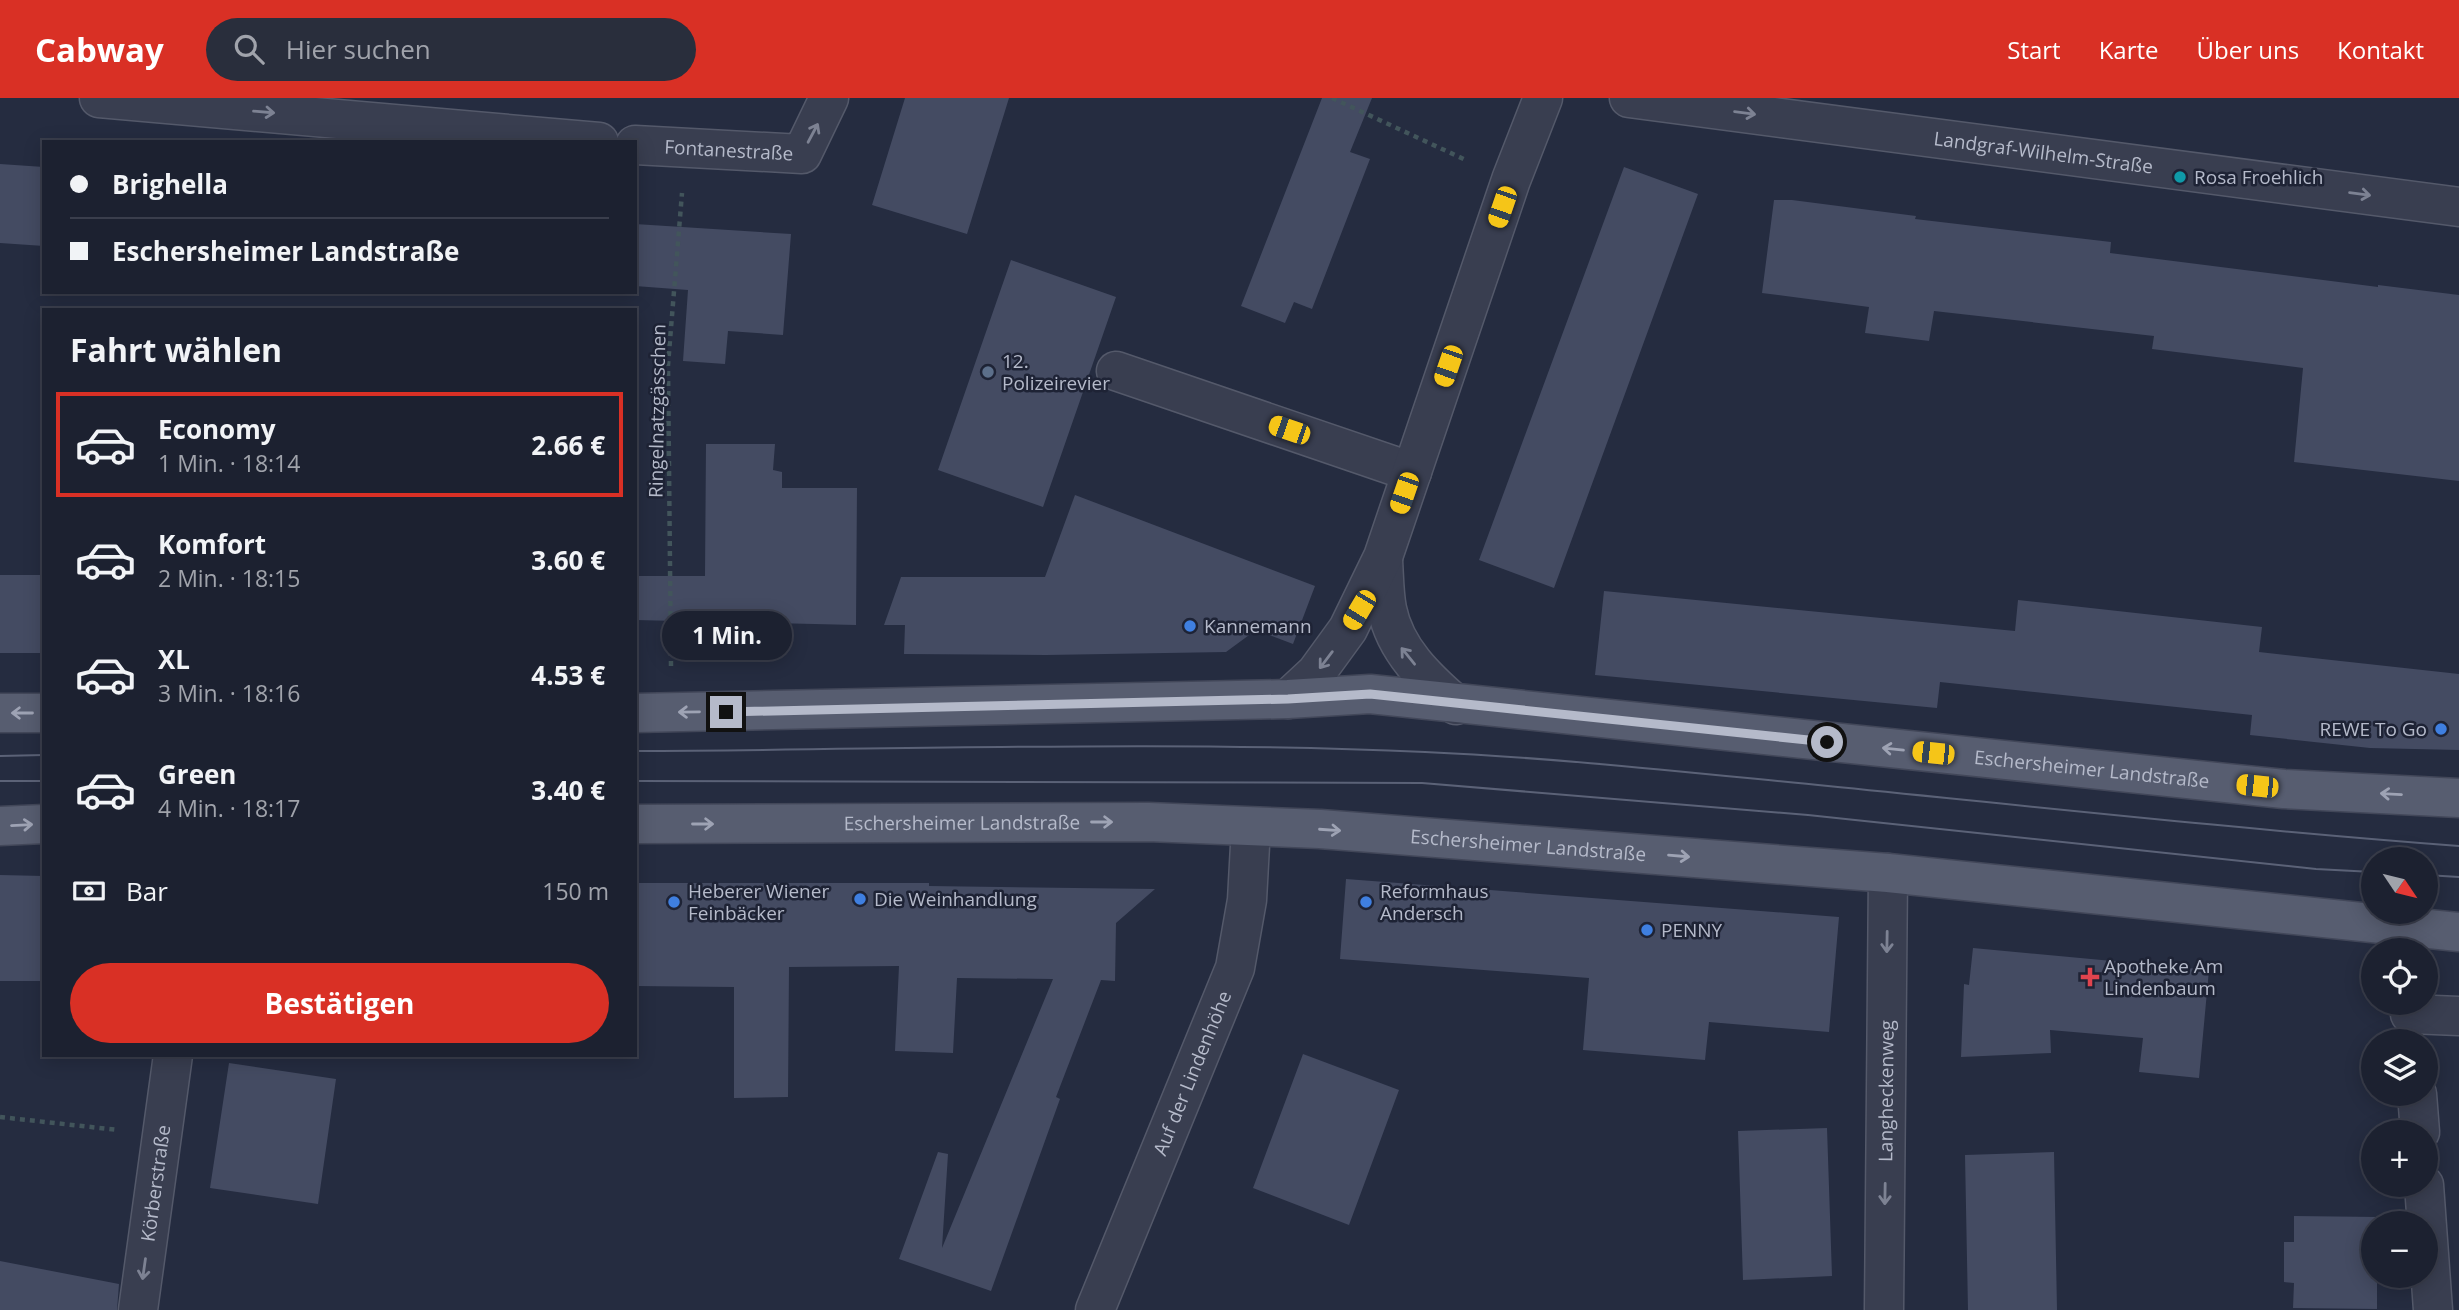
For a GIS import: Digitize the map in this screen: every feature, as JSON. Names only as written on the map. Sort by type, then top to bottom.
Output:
[{"type":"main road","name":"Eschersheimer Landstraße","points":[[637,713],[1288,699],[1370,694],[2270,788],[2459,798]]},
{"type":"main road","points":[[0,713],[42,713]]},
{"type":"main road","name":"Eschersheimer Landstraße","points":[[637,824],[1148,822],[1320,829],[1888,873],[2403,938]]},
{"type":"main road","points":[[0,827],[42,824]]},
{"type":"main road","name":"Eschersheimer Landstraße","points":[[2418,938],[2459,932]]},
{"type":"street","points":[[99,98],[576,140]]},
{"type":"street","name":"Fontanestraße","points":[[637,145],[802,154],[829,98]]},
{"type":"street","points":[[1288,699],[1316,673],[1335,649],[1359,610],[1382,557],[1511,180],[1543,98]]},
{"type":"street","name":"Landgraf-Wilhelm-Straße","points":[[1629,98],[2459,207]]},
{"type":"street","points":[[1116,371],[1412,472]]},
{"type":"street","points":[[1382,557],[1387,610],[1400,647],[1428,681],[1456,705]]},
{"type":"street","name":"Auf der Lindenhöhe","points":[[1095,1310],[1236,968],[1247,900],[1251,827]]},
{"type":"street","name":"Langheckenweg","points":[[1884,1310],[1888,873]]},
{"type":"street","points":[[2411,1019],[2459,1016]]},
{"type":"street","name":"Körberstraße","points":[[138,1310],[173,1057]]},
{"type":"street","points":[[2425,1197],[2433,1310]]},
{"type":"path","points":[[1332,98],[1511,180]]},
{"type":"path","name":"Ringelnatzgässchen","points":[[671,674],[668,366],[685,149]]},
{"type":"path","points":[[0,1117],[164,1136]]},
{"type":"building","points":[[905,98],[1009,98],[967,234],[872,205]]},
{"type":"building","points":[[1322,98],[1372,98],[1350,152],[1370,159],[1312,309],[1294,302],[1285,323],[1241,306]]},
{"type":"building","points":[[0,164],[42,167],[42,246],[0,243]]},
{"type":"building","points":[[1624,167],[1698,194],[1554,588],[1479,560]]},
{"type":"building","points":[[1774,200],[1792,200],[1916,216],[1915,219],[2111,242],[2110,253],[2459,295],[2459,481],[2294,462],[2303,368],[2152,349],[2154,336],[1934,311],[1929,341],[1865,333],[1869,307],[1762,293]]},
{"type":"building","points":[[637,224],[791,234],[783,335],[728,331],[725,364],[683,361],[688,290],[637,286]]},
{"type":"building","points":[[1011,260],[1116,297],[1043,507],[938,470]]},
{"type":"building","points":[[706,444],[775,444],[773,470],[782,472],[782,488],[857,488],[856,625],[637,620],[637,576],[705,576]]},
{"type":"building","points":[[1075,495],[1315,586],[1293,644],[1256,630],[1226,652],[904,654],[905,625],[884,625],[901,577],[1045,577]]},
{"type":"building","points":[[0,575],[42,575],[42,653],[0,653]]},
{"type":"building","points":[[1604,591],[2015,631],[2018,600],[2262,627],[2259,652],[2459,674],[2459,750],[2370,748],[2250,735],[2252,715],[1940,682],[1937,708],[1595,675]]},
{"type":"building","points":[[0,875],[42,876],[42,981],[0,981]]},
{"type":"building","points":[[1346,879],[1839,917],[1829,1032],[1709,1022],[1705,1060],[1583,1050],[1589,978],[1340,959]]},
{"type":"building","points":[[637,883],[929,883],[929,886],[1155,889],[1116,923],[1115,981],[1101,980],[1056,1097],[1060,1099],[991,1291],[899,1259],[938,1152],[948,1154],[942,1248],[1053,979],[957,978],[953,1053],[895,1051],[899,966],[789,967],[788,1097],[734,1098],[734,987],[637,986]]},
{"type":"building","points":[[1973,948],[2209,970],[2199,1078],[2139,1072],[2143,1038],[2050,1030],[2051,1053],[1961,1057],[1964,984],[1969,985]]},
{"type":"building","points":[[1303,1054],[1399,1090],[1349,1225],[1253,1188]]},
{"type":"building","points":[[229,1063],[336,1079],[318,1204],[210,1188]]},
{"type":"building","points":[[1827,1128],[1832,1276],[1743,1280],[1738,1131]]},
{"type":"building","points":[[2054,1152],[2057,1310],[1968,1310],[1965,1155]]},
{"type":"building","points":[[2294,1216],[2361,1217],[2361,1288],[2377,1288],[2377,1309],[2293,1308],[2294,1283],[2284,1282],[2284,1242],[2294,1242]]},
{"type":"building","points":[[0,1261],[119,1284],[117,1310],[0,1310]]},
{"type":"tram line","points":[[637,751],[1129,746],[1425,752],[1627,766],[2222,826],[2459,846]]},
{"type":"tram line","points":[[0,756],[42,755]]},
{"type":"tram line","points":[[0,781],[42,781]]},
{"type":"tram line","points":[[637,781],[1422,783],[1808,815],[2316,869],[2361,871]]},
{"type":"tram line","points":[[2438,876],[2459,877]]},
{"type":"place","name":"Rosa Froehlich","points":[[2180,177]]},
{"type":"place","name":"12. Polizeirevier","points":[[988,372]]},
{"type":"place","name":"Kannemann","points":[[1190,626]]},
{"type":"place","name":"REWE To Go","points":[[2441,729]]},
{"type":"place","name":"Die Weinhandlung","points":[[860,899]]},
{"type":"place","name":"Heberer Wiener Feinbäcker","points":[[674,902]]},
{"type":"place","name":"Reformhaus Andersch","points":[[1366,902]]},
{"type":"place","name":"PENNY","points":[[1647,930]]},
{"type":"place","name":"Apotheke Am Lindenbaum","points":[[2090,977]]},
{"type":"route","points":[[726,712],[1288,699],[1370,694],[1827,742]]}]
